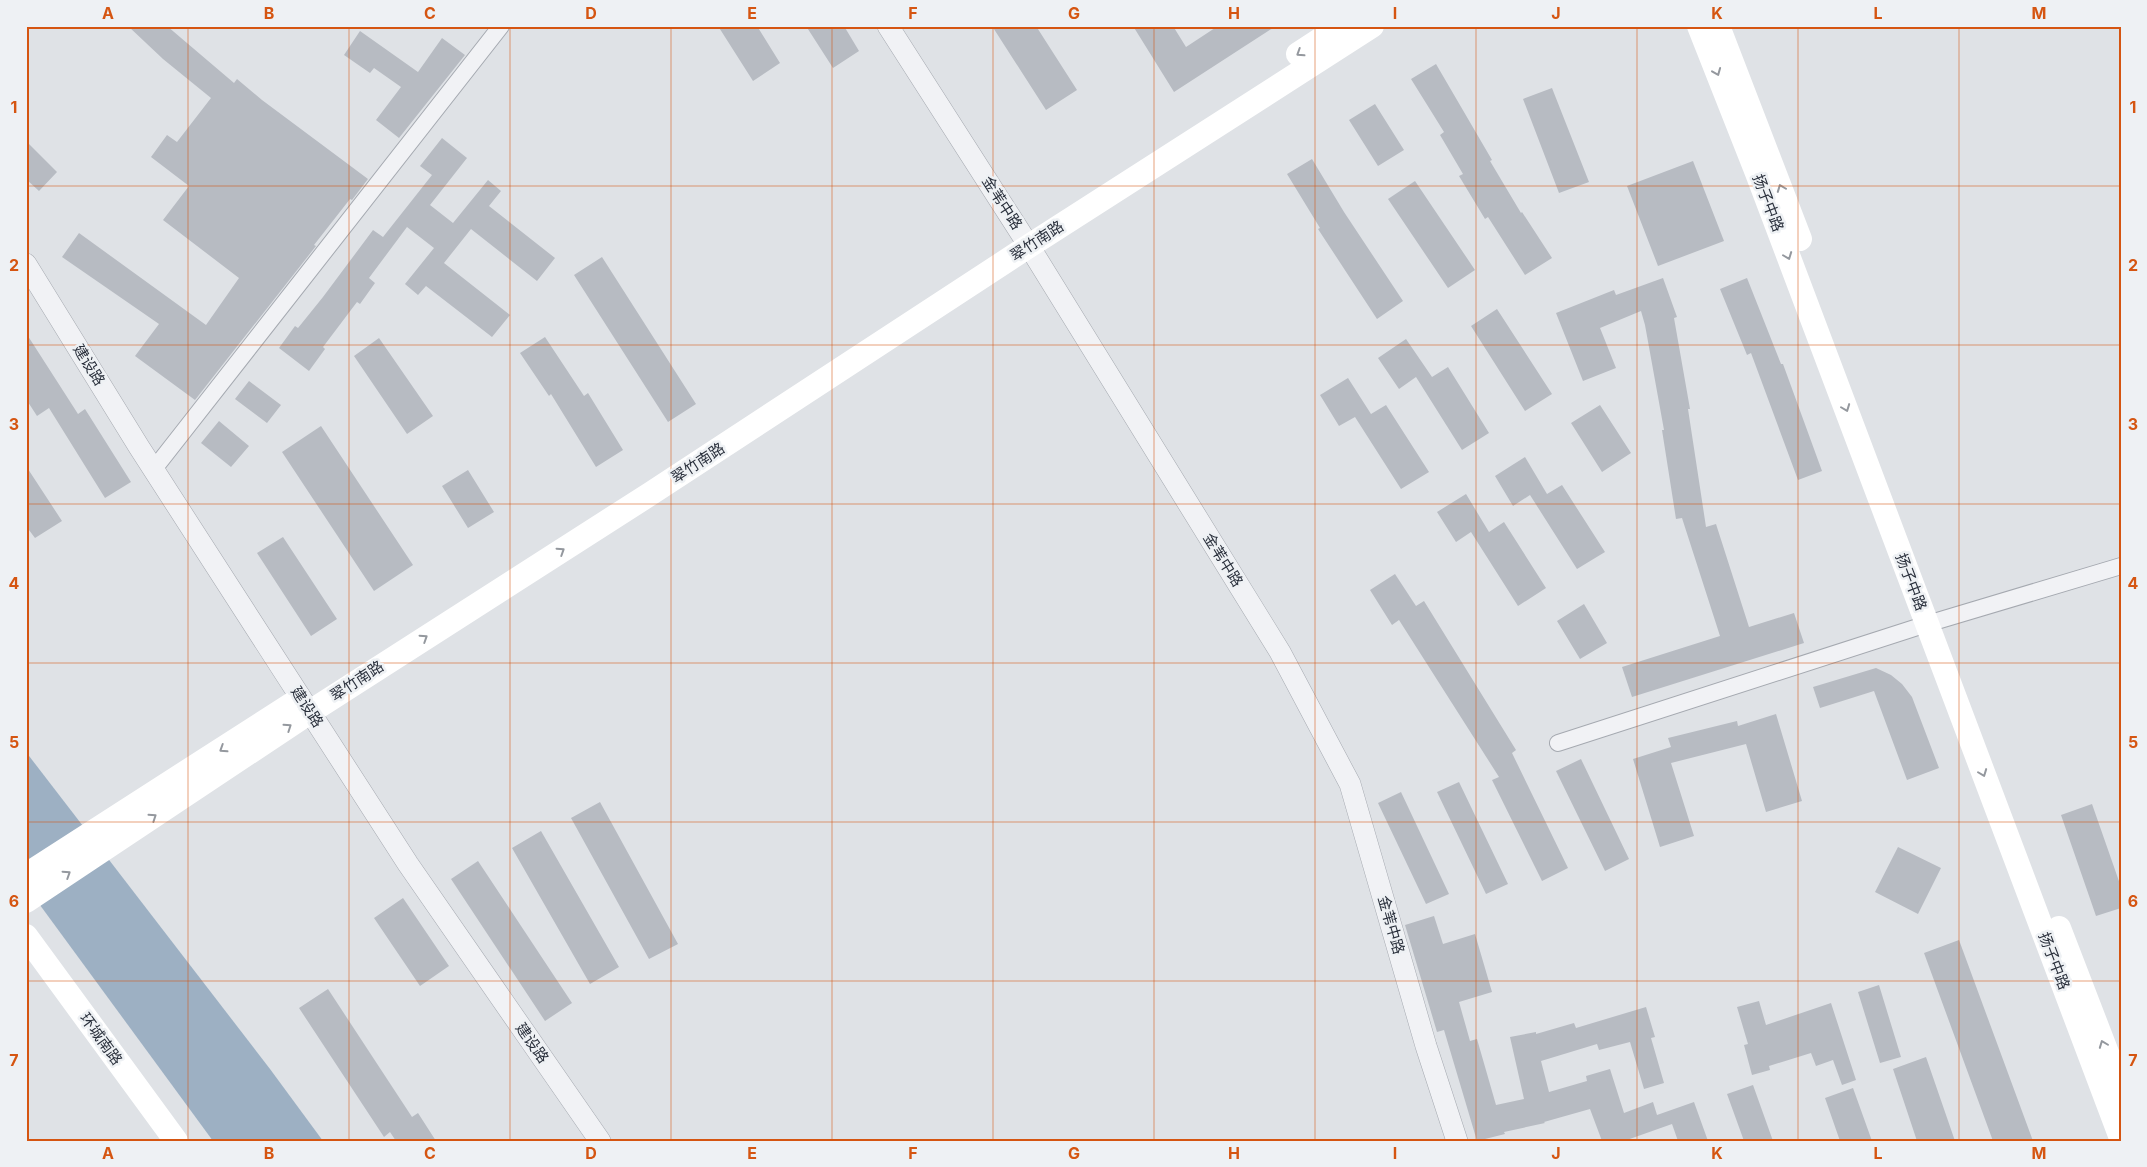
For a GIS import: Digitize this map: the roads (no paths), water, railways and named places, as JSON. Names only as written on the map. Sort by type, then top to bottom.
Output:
[{"type":"main road","name":"翠竹南路","points":[[26,901],[106,837],[305,705],[650,494],[1341,26]]},
{"type":"main road","name":"翠竹南路","points":[[1025,240],[1372,26]]},
{"type":"main road","name":"扬子中路","points":[[1699,26],[2121,1089]]},
{"type":"main road","name":"扬子中路","points":[[1718,26],[1782,190],[2121,1138]]},
{"type":"main road","name":"翠竹南路","points":[[26,875],[106,837]]},
{"type":"main road","name":"环城南路","points":[[26,936],[176,1141]]},
{"type":"street","points":[[154,470],[501,26]]},
{"type":"street","name":"金苇中路","points":[[888,26],[1025,240],[1280,652],[1350,784],[1426,1046],[1456,1141]]},
{"type":"street","name":"建设路","points":[[26,264],[154,470],[408,864],[600,1141]]},
{"type":"street","points":[[1558,743],[1935,622],[2121,566]]},
{"type":"water","points":[[26,752],[270,1069],[323,1141],[213,1141],[26,886]]}]
